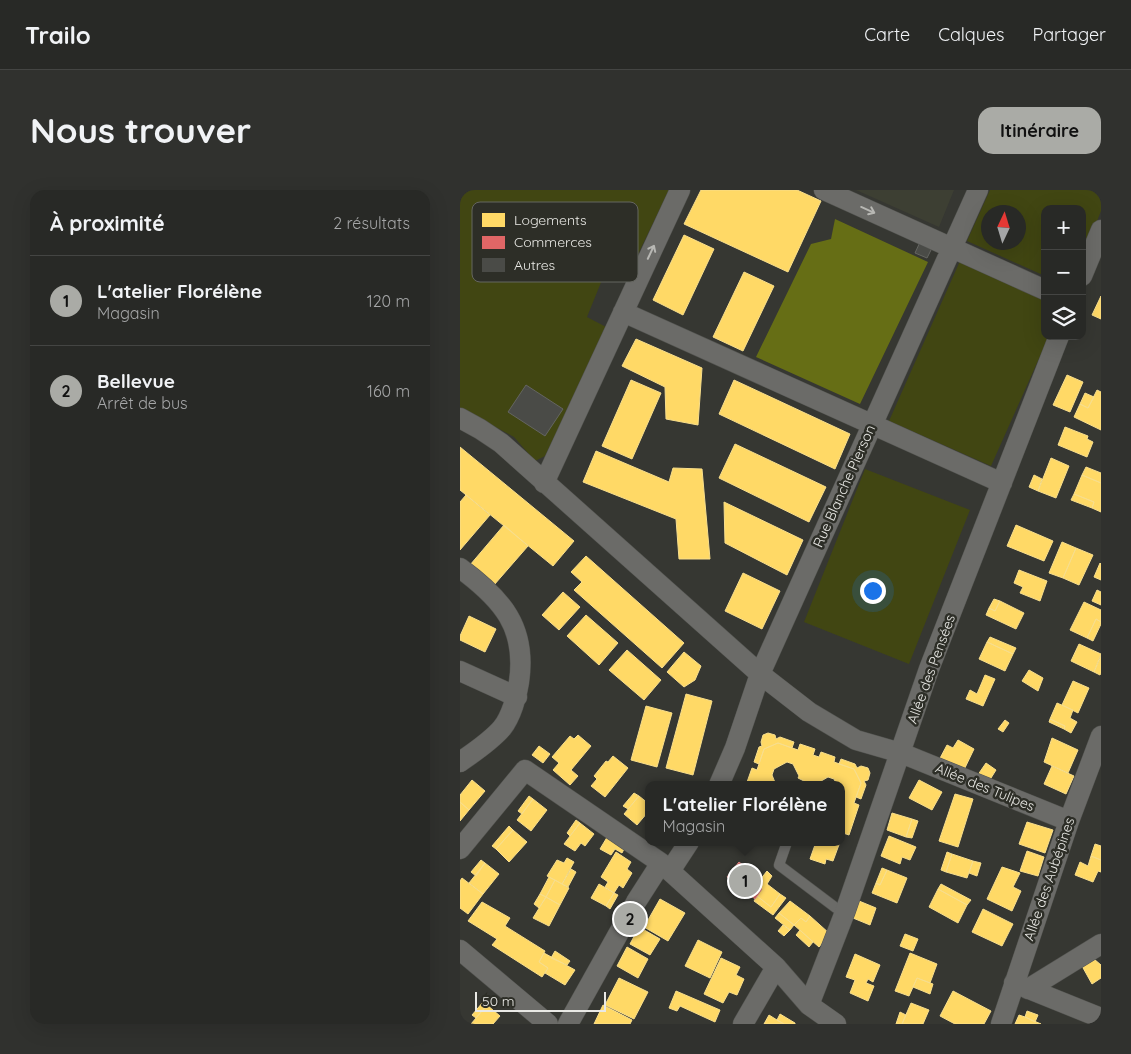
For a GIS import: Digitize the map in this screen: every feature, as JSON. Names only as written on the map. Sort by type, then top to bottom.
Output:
[{"type":"street","points":[[638,280],[680,190]]},
{"type":"street","points":[[824,190],[1041,288]]},
{"type":"street","name":"Rue Blanche Pierson","points":[[721,781],[760,674],[978,190]]},
{"type":"street","points":[[1086,266],[1101,230]]},
{"type":"street","points":[[544,483],[637,282]]},
{"type":"street","points":[[623,312],[1002,483]]},
{"type":"street","name":"Allée des Pensées","points":[[809,1005],[845,912],[929,669],[1056,340]]},
{"type":"street","name":"Allée des Tulipes","points":[[460,418],[480,428],[501,443],[760,674],[810,712],[856,740],[901,753],[1069,821]]},
{"type":"street","points":[[460,568],[497,599],[509,616],[519,642],[521,668],[517,697],[503,727],[464,755]]},
{"type":"street","points":[[460,671],[517,697]]},
{"type":"street","name":"Allée des Aubépines","points":[[1001,1024],[1021,986],[1069,821],[1101,736]]},
{"type":"street","points":[[460,849],[525,770],[665,867],[776,967],[809,1005],[836,1024]]},
{"type":"street","points":[[568,1024],[636,902],[665,867],[688,849]]},
{"type":"street","points":[[1021,986],[1101,944]]},
{"type":"street","points":[[460,950],[548,1024]]},
{"type":"street","points":[[743,1024],[776,967]]},
{"type":"street","points":[[1021,986],[1101,1018]]},
{"type":"lane","points":[[786,846],[779,865],[836,908],[845,912]]},
{"type":"shaded area","points":[[856,190],[954,190],[939,227]]},
{"type":"green space","points":[[460,190],[669,190],[638,254],[638,202],[472,202],[472,282],[601,282],[587,317],[608,328],[545,456],[535,461],[514,437],[460,408]]},
{"type":"green space","points":[[990,190],[1101,190],[1101,211],[1086,249],[1086,205],[1041,205],[1041,274],[987,250],[1026,250],[1026,205],[983,205]]},
{"type":"green space","points":[[981,210],[981,247],[967,241]]},
{"type":"green space","points":[[835,219],[928,262],[860,404],[756,357],[811,244],[831,239]]},
{"type":"green space","points":[[960,261],[1041,297],[1041,340],[1047,340],[991,466],[889,421]]},
{"type":"green space","points":[[865,469],[970,510],[909,664],[804,622]]},
{"type":"building: Logements","points":[[701,190],[797,190],[821,201],[788,272],[684,224]]},
{"type":"building: Logements","points":[[684,235],[714,249],[683,315],[653,300]]},
{"type":"building: Logements","points":[[744,272],[774,286],[743,351],[713,337]]},
{"type":"building: Logements","points":[[1101,296],[1101,319],[1092,315]]},
{"type":"building: Logements","points":[[636,339],[702,368],[698,425],[666,419],[665,387],[622,366]]},
{"type":"building: Logements","points":[[1067,375],[1083,382],[1070,412],[1053,405]]},
{"type":"building: Logements","points":[[631,380],[661,393],[632,459],[602,446]]},
{"type":"building: Logements","points":[[734,380],[850,434],[835,469],[719,414]]},
{"type":"building: Logements","points":[[1097,390],[1101,392],[1101,430],[1074,417],[1080,404],[1088,408]]},
{"type":"building: Logements","points":[[1085,393],[1094,397],[1088,408],[1080,404]]},
{"type":"building: Logements","points":[[1065,427],[1088,436],[1087,439],[1093,442],[1087,457],[1058,445]]},
{"type":"building: Logements","points":[[735,444],[826,487],[809,522],[719,478]]},
{"type":"building: Logements","points":[[460,447],[574,541],[553,566],[460,490]]},
{"type":"building: Logements","points":[[596,451],[669,482],[673,468],[702,469],[710,559],[679,559],[676,519],[583,482]]},
{"type":"building: Logements","points":[[1051,458],[1069,466],[1056,498],[1038,491]]},
{"type":"building: Logements","points":[[1086,467],[1101,473],[1101,483],[1082,475]]},
{"type":"building: Logements","points":[[1034,475],[1042,479],[1038,491],[1029,487]]},
{"type":"building: Logements","points":[[1082,475],[1101,483],[1101,512],[1092,508],[1094,502],[1074,494]]},
{"type":"building: Logements","points":[[1074,494],[1094,502],[1092,508],[1071,500]]},
{"type":"building: Logements","points":[[466,495],[490,515],[460,550],[460,502]]},
{"type":"building: Logements","points":[[724,502],[803,540],[787,575],[725,543]]},
{"type":"building: Logements","points":[[504,525],[528,546],[494,585],[470,565]]},
{"type":"building: Logements","points":[[1016,525],[1053,541],[1044,561],[1007,546]]},
{"type":"building: Logements","points":[[1062,542],[1076,548],[1063,578],[1049,573]]},
{"type":"building: Logements","points":[[1076,548],[1093,555],[1079,585],[1063,578]]},
{"type":"building: Logements","points":[[586,556],[684,643],[662,668],[574,590],[582,582],[571,572]]},
{"type":"building: Logements","points":[[1101,564],[1101,580],[1094,577]]},
{"type":"building: Logements","points":[[1019,570],[1047,581],[1040,601],[1020,593],[1023,587],[1014,583]]},
{"type":"building: Logements","points":[[743,573],[780,591],[762,629],[725,611]]},
{"type":"building: Logements","points":[[1097,590],[1101,592],[1101,605],[1092,601]]},
{"type":"building: Logements","points":[[563,592],[580,607],[559,630],[542,615]]},
{"type":"building: Logements","points":[[994,599],[1000,601],[995,611],[989,608]]},
{"type":"building: Logements","points":[[1000,601],[1024,613],[1016,629],[986,615],[989,608],[995,611]]},
{"type":"building: Logements","points":[[1084,602],[1101,610],[1101,622],[1096,619],[1087,638],[1070,630]]},
{"type":"building: Logements","points":[[586,615],[618,643],[599,665],[567,636]]},
{"type":"building: Logements","points":[[469,616],[496,629],[485,652],[460,640]]},
{"type":"building: Logements","points":[[1096,619],[1101,624],[1093,641],[1087,638]]},
{"type":"building: Logements","points":[[990,637],[1016,648],[1013,654],[987,642]]},
{"type":"building: Logements","points":[[987,642],[1013,654],[1005,671],[979,659]]},
{"type":"building: Logements","points":[[1079,644],[1101,654],[1094,672],[1071,661]]},
{"type":"building: Logements","points":[[627,650],[661,680],[644,700],[609,670]]},
{"type":"building: Logements","points":[[684,652],[701,666],[695,680],[684,687],[667,672]]},
{"type":"building: Logements","points":[[1101,656],[1101,673],[1100,675],[1094,672]]},
{"type":"building: Logements","points":[[1029,670],[1043,678],[1038,691],[1022,681]]},
{"type":"building: Logements","points":[[985,675],[995,679],[983,706],[966,699],[970,690],[977,694]]},
{"type":"building: Logements","points":[[1073,681],[1089,688],[1078,713],[1062,705]]},
{"type":"building: Logements","points":[[686,694],[712,701],[693,775],[666,768]]},
{"type":"building: Logements","points":[[1057,703],[1073,710],[1070,718],[1077,722],[1071,733],[1064,729],[1065,726],[1050,719]]},
{"type":"building: Logements","points":[[646,706],[672,713],[657,767],[631,760]]},
{"type":"building: Logements","points":[[1050,719],[1065,726],[1064,729],[1049,722]]},
{"type":"building: Logements","points":[[1005,720],[1009,723],[1003,732],[998,729]]},
{"type":"building: Logements","points":[[768,733],[775,735],[776,739],[780,737],[794,742],[792,748],[778,743],[764,749],[759,764],[754,762],[759,747],[762,746],[763,735]]},
{"type":"building: Logements","points":[[578,735],[591,746],[571,770],[578,776],[570,785],[553,770],[559,763],[552,757],[570,736],[574,739]]},
{"type":"building: Logements","points":[[1052,738],[1078,750],[1068,773],[1044,762]]},
{"type":"building: Logements","points":[[958,740],[974,749],[962,774],[938,762],[947,745],[953,748]]},
{"type":"building: Logements","points":[[778,743],[798,750],[800,744],[815,749],[813,755],[819,757],[821,752],[835,757],[834,762],[854,769],[861,783],[854,803],[859,805],[849,835],[845,834],[845,781],[835,781],[828,777],[821,781],[804,781],[798,778],[799,776],[793,764],[787,762],[774,769],[772,775],[774,781],[747,781],[752,768],[757,770],[764,749]]},
{"type":"building: Logements","points":[[539,746],[550,754],[543,763],[532,755]]},
{"type":"building: Logements","points":[[613,756],[628,768],[605,797],[591,786],[597,779],[594,776],[606,761],[608,762]]},
{"type":"building: Logements","points":[[841,759],[855,764],[857,768],[861,766],[868,768],[870,773],[868,780],[864,781],[866,785],[861,799],[856,797],[861,783],[854,769],[839,764]]},
{"type":"building: Logements","points":[[986,763],[996,770],[986,786],[975,779]]},
{"type":"building: Logements","points":[[1052,766],[1074,776],[1066,794],[1044,784]]},
{"type":"building: Logements","points":[[472,780],[485,791],[469,810],[460,802],[460,795]]},
{"type":"building: Logements","points":[[919,780],[942,792],[932,810],[909,798]]},
{"type":"building: Logements","points":[[634,793],[639,796],[628,809],[623,806]]},
{"type":"building: Logements","points":[[955,794],[973,799],[958,847],[939,841]]},
{"type":"building: Logements","points":[[529,796],[533,799],[522,814],[518,811]]},
{"type":"building: Logements","points":[[639,796],[645,801],[645,816],[637,825],[624,814]]},
{"type":"building: Logements","points":[[533,799],[547,810],[531,831],[517,820]]},
{"type":"building: Logements","points":[[460,802],[469,810],[460,821]]},
{"type":"building: Logements","points":[[892,813],[912,819],[906,837],[887,830]]},
{"type":"building: Logements","points":[[912,819],[918,821],[912,838],[906,837]]},
{"type":"building: Logements","points":[[576,820],[580,823],[570,836],[567,833]]},
{"type":"building: Logements","points":[[1027,822],[1053,830],[1045,853],[1019,844]]},
{"type":"building: Logements","points":[[580,823],[594,834],[585,846],[581,843],[575,851],[564,844]]},
{"type":"building: Logements","points":[[509,826],[513,830],[496,849],[492,846]]},
{"type":"building: Logements","points":[[513,830],[527,842],[509,862],[496,849]]},
{"type":"building: Logements","points":[[609,834],[625,847],[622,853],[615,849],[611,855],[600,849]]},
{"type":"building: Logements","points":[[889,836],[916,847],[910,860],[902,857],[900,864],[881,856]]},
{"type":"building: Logements","points":[[1095,844],[1101,846],[1101,860],[1091,856]]},
{"type":"building: Logements","points":[[815,846],[839,846],[833,861],[826,859],[825,864],[810,859]]},
{"type":"building: Logements","points":[[1027,851],[1044,857],[1038,876],[1020,871]]},
{"type":"building: Logements","points":[[616,852],[631,862],[627,869],[632,873],[623,888],[619,885],[614,893],[605,887],[608,882],[601,877]]},
{"type":"building: Logements","points":[[947,852],[952,854],[946,872],[941,870]]},
{"type":"building: Logements","points":[[952,854],[973,861],[967,878],[946,872]]},
{"type":"building: Logements","points":[[1091,856],[1101,860],[1101,872],[1098,871],[1093,882],[1075,875],[1080,862],[1088,866]]},
{"type":"building: Logements","points":[[567,858],[574,862],[562,884],[547,876],[557,860],[564,863]]},
{"type":"building: Logements","points":[[481,860],[485,863],[476,876],[471,872]]},
{"type":"building: Logements","points":[[973,861],[981,863],[977,876],[969,873]]},
{"type":"building: Logements","points":[[485,863],[499,874],[483,894],[469,883]]},
{"type":"building: Logements","points":[[1002,867],[1020,873],[1013,887],[1021,891],[1012,911],[987,899]]},
{"type":"building: Logements","points":[[882,868],[887,870],[880,885],[876,883]]},
{"type":"building: Logements","points":[[571,869],[576,872],[568,887],[562,884]]},
{"type":"building: Logements","points":[[887,870],[907,878],[897,903],[872,893],[876,883],[880,885]]},
{"type":"building: Logements","points":[[767,871],[772,876],[767,884],[780,894],[771,907],[757,896],[762,889],[756,885]]},
{"type":"building: Logements","points":[[549,877],[555,880],[546,897],[540,894]]},
{"type":"building: Logements","points":[[462,878],[483,894],[468,914],[460,908],[460,881]]},
{"type":"building: Logements","points":[[555,880],[569,888],[560,905],[546,897]]},
{"type":"building: Logements","points":[[734,883],[748,893],[744,897],[731,887]]},
{"type":"building: Logements","points":[[599,884],[614,893],[606,906],[591,898]]},
{"type":"building: Logements","points":[[941,884],[971,900],[967,905],[938,889]]},
{"type":"building: Logements","points":[[938,889],[967,905],[958,923],[929,907]]},
{"type":"building: Logements","points":[[614,893],[618,895],[610,909],[606,906]]},
{"type":"building: Logements","points":[[540,894],[546,897],[539,908],[534,904]]},
{"type":"building: Logements","points":[[780,894],[786,898],[773,915],[754,901],[757,896],[771,907]]},
{"type":"building: Logements","points":[[546,897],[560,905],[549,926],[533,918]]},
{"type":"building: Logements","points":[[660,899],[685,913],[668,941],[644,927]]},
{"type":"building: Logements","points":[[790,901],[810,916],[806,922],[801,918],[794,925],[779,913]]},
{"type":"building: Logements","points":[[859,901],[876,908],[870,925],[853,918]]},
{"type":"building: Logements","points":[[482,902],[510,918],[505,926],[545,951],[539,962],[548,968],[542,977],[492,945],[497,939],[468,921]]},
{"type":"building: Logements","points":[[983,909],[1013,924],[1002,946],[972,932]]},
{"type":"building: Logements","points":[[779,913],[794,925],[790,930],[775,918]]},
{"type":"building: Logements","points":[[810,916],[830,934],[819,947],[794,925],[801,918],[806,922]]},
{"type":"building: Logements","points":[[783,925],[790,930],[784,936],[778,931]]},
{"type":"building: Logements","points":[[639,927],[660,939],[650,955],[630,944]]},
{"type":"building: Logements","points":[[800,930],[813,942],[809,947],[796,935]]},
{"type":"building: Logements","points":[[905,934],[918,939],[913,951],[900,946]]},
{"type":"building: Logements","points":[[698,940],[722,952],[710,978],[685,966]]},
{"type":"building: Logements","points":[[627,947],[648,959],[638,978],[617,966]]},
{"type":"building: Logements","points":[[555,951],[570,961],[567,965],[551,958]]},
{"type":"building: Logements","points":[[544,953],[575,970],[565,985],[545,973],[548,968],[539,962]]},
{"type":"building: Logements","points":[[910,953],[937,964],[930,983],[917,978],[909,996],[895,991]]},
{"type":"building: Logements","points":[[855,954],[880,965],[873,982],[868,979],[866,983],[874,986],[868,1001],[850,993],[855,980],[846,977]]},
{"type":"building: Logements","points":[[721,958],[740,967],[736,975],[744,979],[737,995],[729,992],[723,1003],[704,994]]},
{"type":"building: Logements","points":[[1094,959],[1101,965],[1101,978],[1092,984],[1082,966]]},
{"type":"building: Logements","points":[[619,978],[648,992],[634,1019],[605,1005]]},
{"type":"building: Logements","points":[[917,978],[933,984],[930,994],[913,987]]},
{"type":"building: Logements","points":[[676,991],[720,1010],[715,1022],[680,1006],[677,1011],[669,1008]]},
{"type":"building: Logements","points":[[953,991],[991,1011],[984,1024],[955,1024],[940,1016]]},
{"type":"building: Logements","points":[[483,1002],[487,1005],[476,1018],[472,1015]]},
{"type":"building: Logements","points":[[911,1003],[929,1010],[923,1024],[902,1024]]},
{"type":"building: Logements","points":[[487,1005],[500,1016],[493,1024],[471,1024]]},
{"type":"building: Logements","points":[[603,1005],[632,1020],[630,1024],[594,1024]]},
{"type":"building: Logements","points":[[1027,1011],[1038,1015],[1035,1022],[1025,1017]]},
{"type":"building: Logements","points":[[900,1012],[906,1015],[902,1024],[896,1024]]},
{"type":"building: Logements","points":[[780,1014],[795,1024],[784,1024],[777,1020]]},
{"type":"building: Logements","points":[[769,1015],[777,1020],[784,1024],[764,1024]]},
{"type":"building: Logements","points":[[1019,1015],[1025,1017],[1041,1024],[1015,1024]]},
{"type":"building: Commerces","points":[[739,862],[760,879],[756,885],[762,889],[755,899],[727,877]]},
{"type":"building: Autres","points":[[920,242],[932,248],[927,258],[915,253]]},
{"type":"building: Autres","points":[[526,385],[563,409],[545,436],[508,412]]},
{"type":"place","name":"L'atelier Florélène","points":[[745,881]]},
{"type":"place","name":"Bellevue","points":[[630,919]]}]
